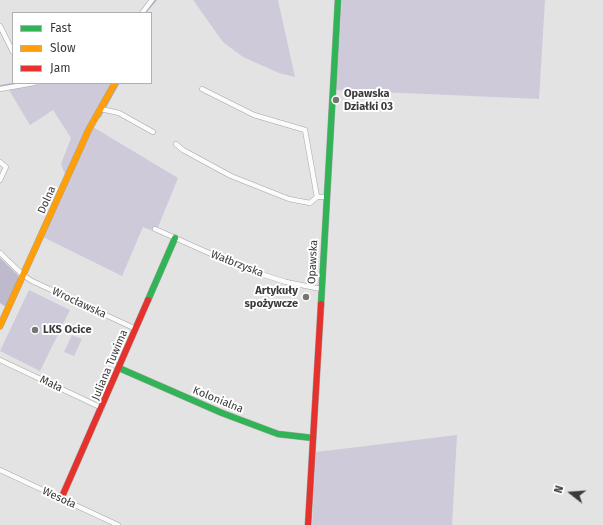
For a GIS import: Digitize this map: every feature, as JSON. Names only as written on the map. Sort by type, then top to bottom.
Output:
[{"type":"street","points":[[143,12],[152,0]]},
{"type":"street","name":"Opawska","points":[[308,525],[338,0]]},
{"type":"street","points":[[0,26],[12,50]]},
{"type":"street","points":[[0,89],[26,84]]},
{"type":"street","name":"Dolna","points":[[0,326],[89,129],[103,109],[115,84]]},
{"type":"street","points":[[202,89],[254,115],[305,130],[316,198]]},
{"type":"street","points":[[103,109],[119,113],[152,132]]},
{"type":"street","points":[[176,144],[183,150],[231,176],[289,199],[310,203],[316,198],[327,197]]},
{"type":"street","points":[[0,162],[6,167],[0,180]]},
{"type":"street","name":"Wałbrzyska","points":[[155,229],[245,269],[286,282],[321,289]]},
{"type":"street","name":"Juliana Tuwima","points":[[61,499],[175,238]]},
{"type":"street","name":"Wrocławska","points":[[0,253],[24,275],[37,284],[136,329]]},
{"type":"street","name":"Mała","points":[[0,360],[102,408]]},
{"type":"street","name":"Kolonialna","points":[[119,368],[222,413],[278,434],[313,438]]},
{"type":"street","name":"Wesoła","points":[[0,470],[118,525]]},
{"type":"shaded area","points":[[193,0],[278,0],[295,77],[279,73],[243,57],[223,42]]},
{"type":"shaded area","points":[[342,0],[545,0],[539,99],[336,90]]},
{"type":"shaded area","points":[[39,84],[113,84],[66,177],[61,164],[71,138],[53,110],[30,125],[9,90]]},
{"type":"shaded area","points":[[93,127],[178,178],[156,232],[143,227],[122,276],[43,237]]},
{"type":"shaded area","points":[[0,258],[18,275],[18,281],[6,307],[0,303]]},
{"type":"shaded area","name":"LKS Ocice","points":[[29,290],[70,310],[40,371],[0,351]]},
{"type":"shaded area","points":[[72,335],[82,339],[74,356],[64,352]]},
{"type":"shaded area","points":[[457,435],[452,525],[312,525],[316,452]]},
{"type":"waterway","points":[[146,12],[156,0]]},
{"type":"waterway","points":[[0,86],[12,84]]},
{"type":"waterway","points":[[100,117],[118,84]]},
{"type":"traffic: fast","points":[[321,304],[338,0]]},
{"type":"traffic: fast","points":[[148,300],[175,238]]},
{"type":"traffic: fast","points":[[119,368],[222,413],[278,434],[313,438]]},
{"type":"traffic: slow","points":[[0,326],[89,129],[114,84]]},
{"type":"traffic: jam","points":[[61,499],[148,300]]},
{"type":"traffic: jam","points":[[308,525],[321,304]]},
{"type":"place","name":"Opawska Działki 03","points":[[336,100]]},
{"type":"place","name":"Artykuły spożywcze","points":[[306,297]]},
{"type":"place","name":"LKS Ocice","points":[[35,330]]}]
